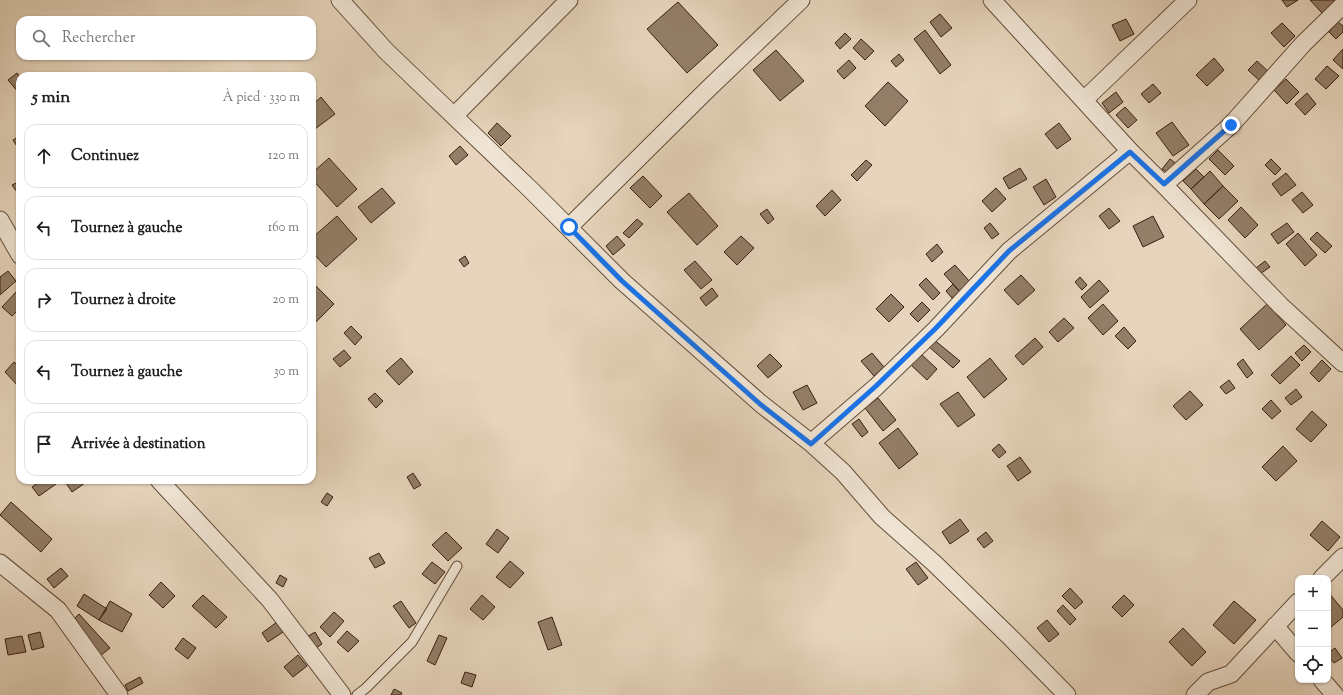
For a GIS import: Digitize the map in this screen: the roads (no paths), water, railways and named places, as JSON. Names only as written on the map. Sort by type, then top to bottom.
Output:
[{"type":"street","points":[[340,0],[386,50],[569,227],[622,281],[760,404],[811,444],[843,472],[882,517],[967,595],[1067,695]]},
{"type":"street","points":[[454,116],[570,0]]},
{"type":"street","points":[[569,227],[707,90],[801,0]]},
{"type":"street","points":[[1084,100],[1188,0]]},
{"type":"street","points":[[995,1],[1130,152],[1164,184],[1282,306],[1343,363]]},
{"type":"street","points":[[1164,184],[1231,125],[1303,44],[1343,6]]},
{"type":"street","points":[[811,444],[876,386],[925,339],[1009,251],[1130,152]]},
{"type":"street","points":[[0,220],[16,248]]},
{"type":"street","points":[[164,484],[270,600],[342,695]]},
{"type":"street","points":[[1325,575],[1343,557]]},
{"type":"street","points":[[0,563],[58,610],[119,695]]},
{"type":"street","points":[[1195,695],[1211,688],[1231,674],[1295,605]]},
{"type":"street","points":[[1275,626],[1295,649]]},
{"type":"street","points":[[1325,683],[1335,695]]},
{"type":"lane","points":[[357,695],[366,688],[412,642],[457,566]]}]
